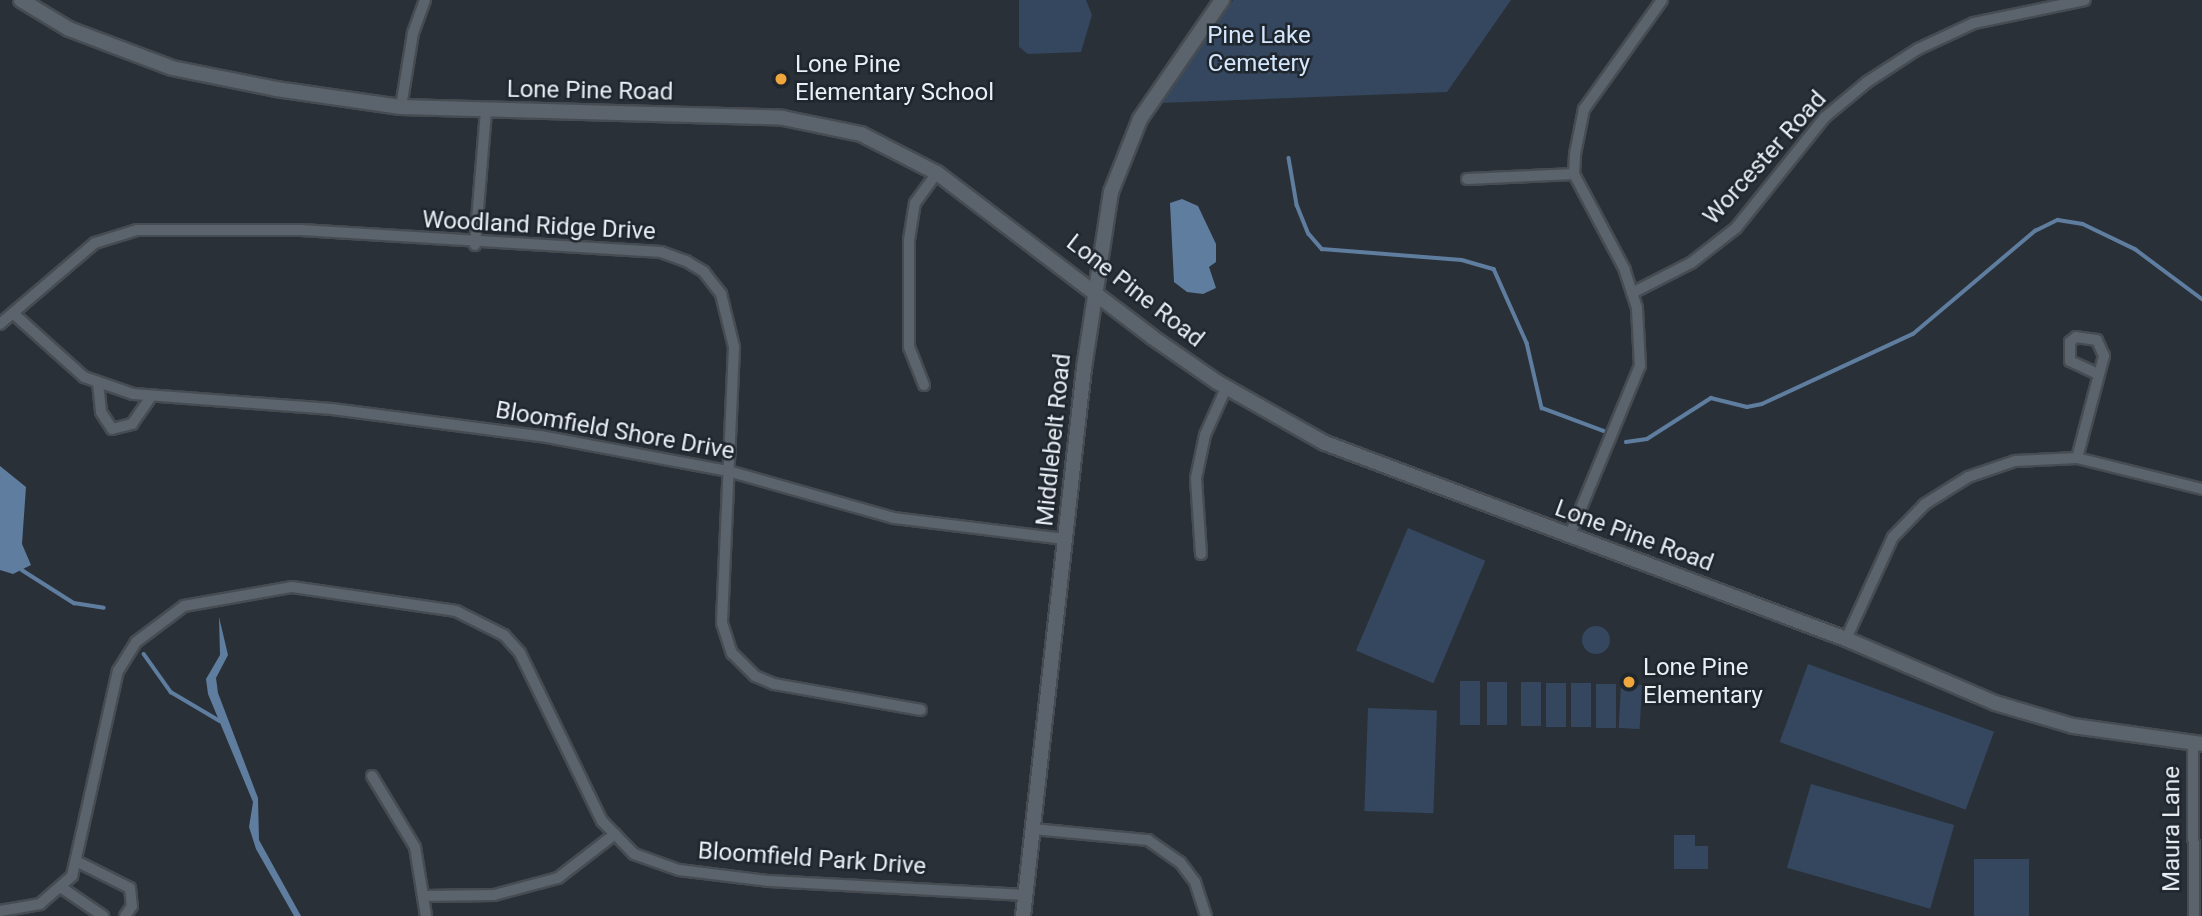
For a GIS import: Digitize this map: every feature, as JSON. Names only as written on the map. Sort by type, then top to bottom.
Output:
[{"type":"street","name":"Lone Pine Road","points":[[21,0],[69,29],[173,68],[401,107],[783,118],[861,134],[937,173],[1226,388],[1325,443],[1846,639],[2028,714],[2081,728],[2198,743]]},
{"type":"street","points":[[401,107],[413,33],[425,0]]},
{"type":"street","name":"Middlebelt Road","points":[[1023,916],[1095,289],[1122,156],[1156,93],[1222,0]]},
{"type":"street","points":[[1569,537],[1640,366],[1632,293],[1574,174],[1584,109],[1662,0]]},
{"type":"street","name":"Worcester Road","points":[[1632,293],[1691,263],[1736,228],[1825,117],[1867,82],[1918,49],[1974,23],[2085,0]]},
{"type":"street","points":[[475,245],[486,111]]},
{"type":"street","points":[[924,385],[908,347],[908,240],[915,203],[937,173]]},
{"type":"street","points":[[1467,179],[1574,174]]},
{"type":"street","name":"Woodland Ridge Drive","points":[[15,315],[94,243],[137,230],[300,230],[475,245],[662,252],[704,272],[721,294],[734,347],[722,623],[743,667],[786,687],[921,710]]},
{"type":"street","points":[[0,324],[15,315]]},
{"type":"street","name":"Bloomfield Shore Drive","points":[[15,315],[62,361],[97,383],[151,397],[433,421],[728,471],[788,492],[894,518],[1066,539]]},
{"type":"street","points":[[2077,457],[2098,374]]},
{"type":"street","points":[[97,383],[101,412],[112,429],[132,424],[151,397]]},
{"type":"street","points":[[1201,554],[1196,478],[1205,435],[1226,388]]},
{"type":"street","points":[[1846,639],[1879,559],[1925,504],[1995,466],[2077,457],[2202,489]]},
{"type":"street","name":"Bloomfield Park Drive","points":[[0,911],[40,904],[62,888],[78,862],[115,682],[136,642],[184,606],[281,587],[322,589],[456,611],[504,635],[520,653],[602,821],[634,854],[679,870],[769,881],[1026,895]]},
{"type":"street","name":"Maura Lane","points":[[2194,916],[2198,743]]},
{"type":"street","points":[[372,776],[415,847],[425,896],[426,916]]},
{"type":"street","points":[[1033,829],[1149,840],[1180,862],[1195,882],[1206,916]]},
{"type":"street","points":[[425,896],[494,895],[558,877],[615,834]]},
{"type":"street","points":[[78,862],[130,888],[134,897],[125,916]]},
{"type":"street","points":[[62,888],[103,916]]},
{"type":"green space","points":[[1019,0],[1086,0],[1092,15],[1081,52],[1028,54],[1019,47]]},
{"type":"green space","name":"Pine Lake Cemetery","points":[[1233,0],[1511,0],[1447,92],[1159,103]]},
{"type":"green space","points":[[1408,528],[1485,561],[1433,683],[1356,650]]},
{"type":"green space","points":[[1596,626],[1606,630],[1610,640],[1606,650],[1596,654],[1586,650],[1582,640],[1586,630]]},
{"type":"green space","points":[[1808,664],[1994,732],[1966,810],[1780,742]]},
{"type":"green space","points":[[1460,681],[1480,681],[1480,725],[1460,725]]},
{"type":"green space","points":[[1487,682],[1507,682],[1507,725],[1487,725]]},
{"type":"green space","points":[[1521,682],[1541,682],[1541,726],[1521,726]]},
{"type":"green space","points":[[1546,683],[1566,683],[1566,727],[1546,727]]},
{"type":"green space","points":[[1571,683],[1591,683],[1591,727],[1571,727]]},
{"type":"green space","points":[[1596,684],[1616,684],[1616,728],[1596,728]]},
{"type":"green space","points":[[1621,684],[1642,685],[1640,729],[1619,728]]},
{"type":"green space","points":[[1368,708],[1437,710],[1433,813],[1364,811]]},
{"type":"green space","points":[[1811,784],[1954,825],[1930,909],[1787,868]]},
{"type":"green space","points":[[1674,835],[1695,835],[1695,846],[1708,846],[1708,869],[1674,869]]},
{"type":"green space","points":[[1974,859],[2029,859],[2029,916],[1974,916]]},
{"type":"shaded area","points":[[1182,199],[1198,206],[1216,244],[1216,262],[1209,267],[1216,288],[1203,294],[1187,292],[1174,282],[1170,203]]},
{"type":"shaded area","points":[[0,466],[26,487],[22,544],[31,565],[13,574],[0,570]]},
{"type":"shaded area","points":[[219,617],[228,655],[216,678],[218,693],[258,798],[259,840],[301,916],[294,916],[256,849],[249,827],[253,802],[208,694],[206,679],[220,655]]},
{"type":"waterway","points":[[1289,158],[1297,205],[1309,234],[1322,249],[1462,260],[1494,269],[1527,343],[1542,408],[1604,431]]},
{"type":"waterway","points":[[1626,442],[1647,439],[1711,398],[1747,407],[1762,404],[1913,334],[2035,231],[2058,220],[2083,224],[2135,249],[2202,299]]},
{"type":"waterway","points":[[22,570],[74,603],[104,608]]},
{"type":"waterway","points":[[144,654],[171,692],[220,721]]},
{"type":"place","name":"Lone Pine Elementary School","points":[[781,79]]},
{"type":"place","name":"Lone Pine Elementary","points":[[1629,682]]}]
